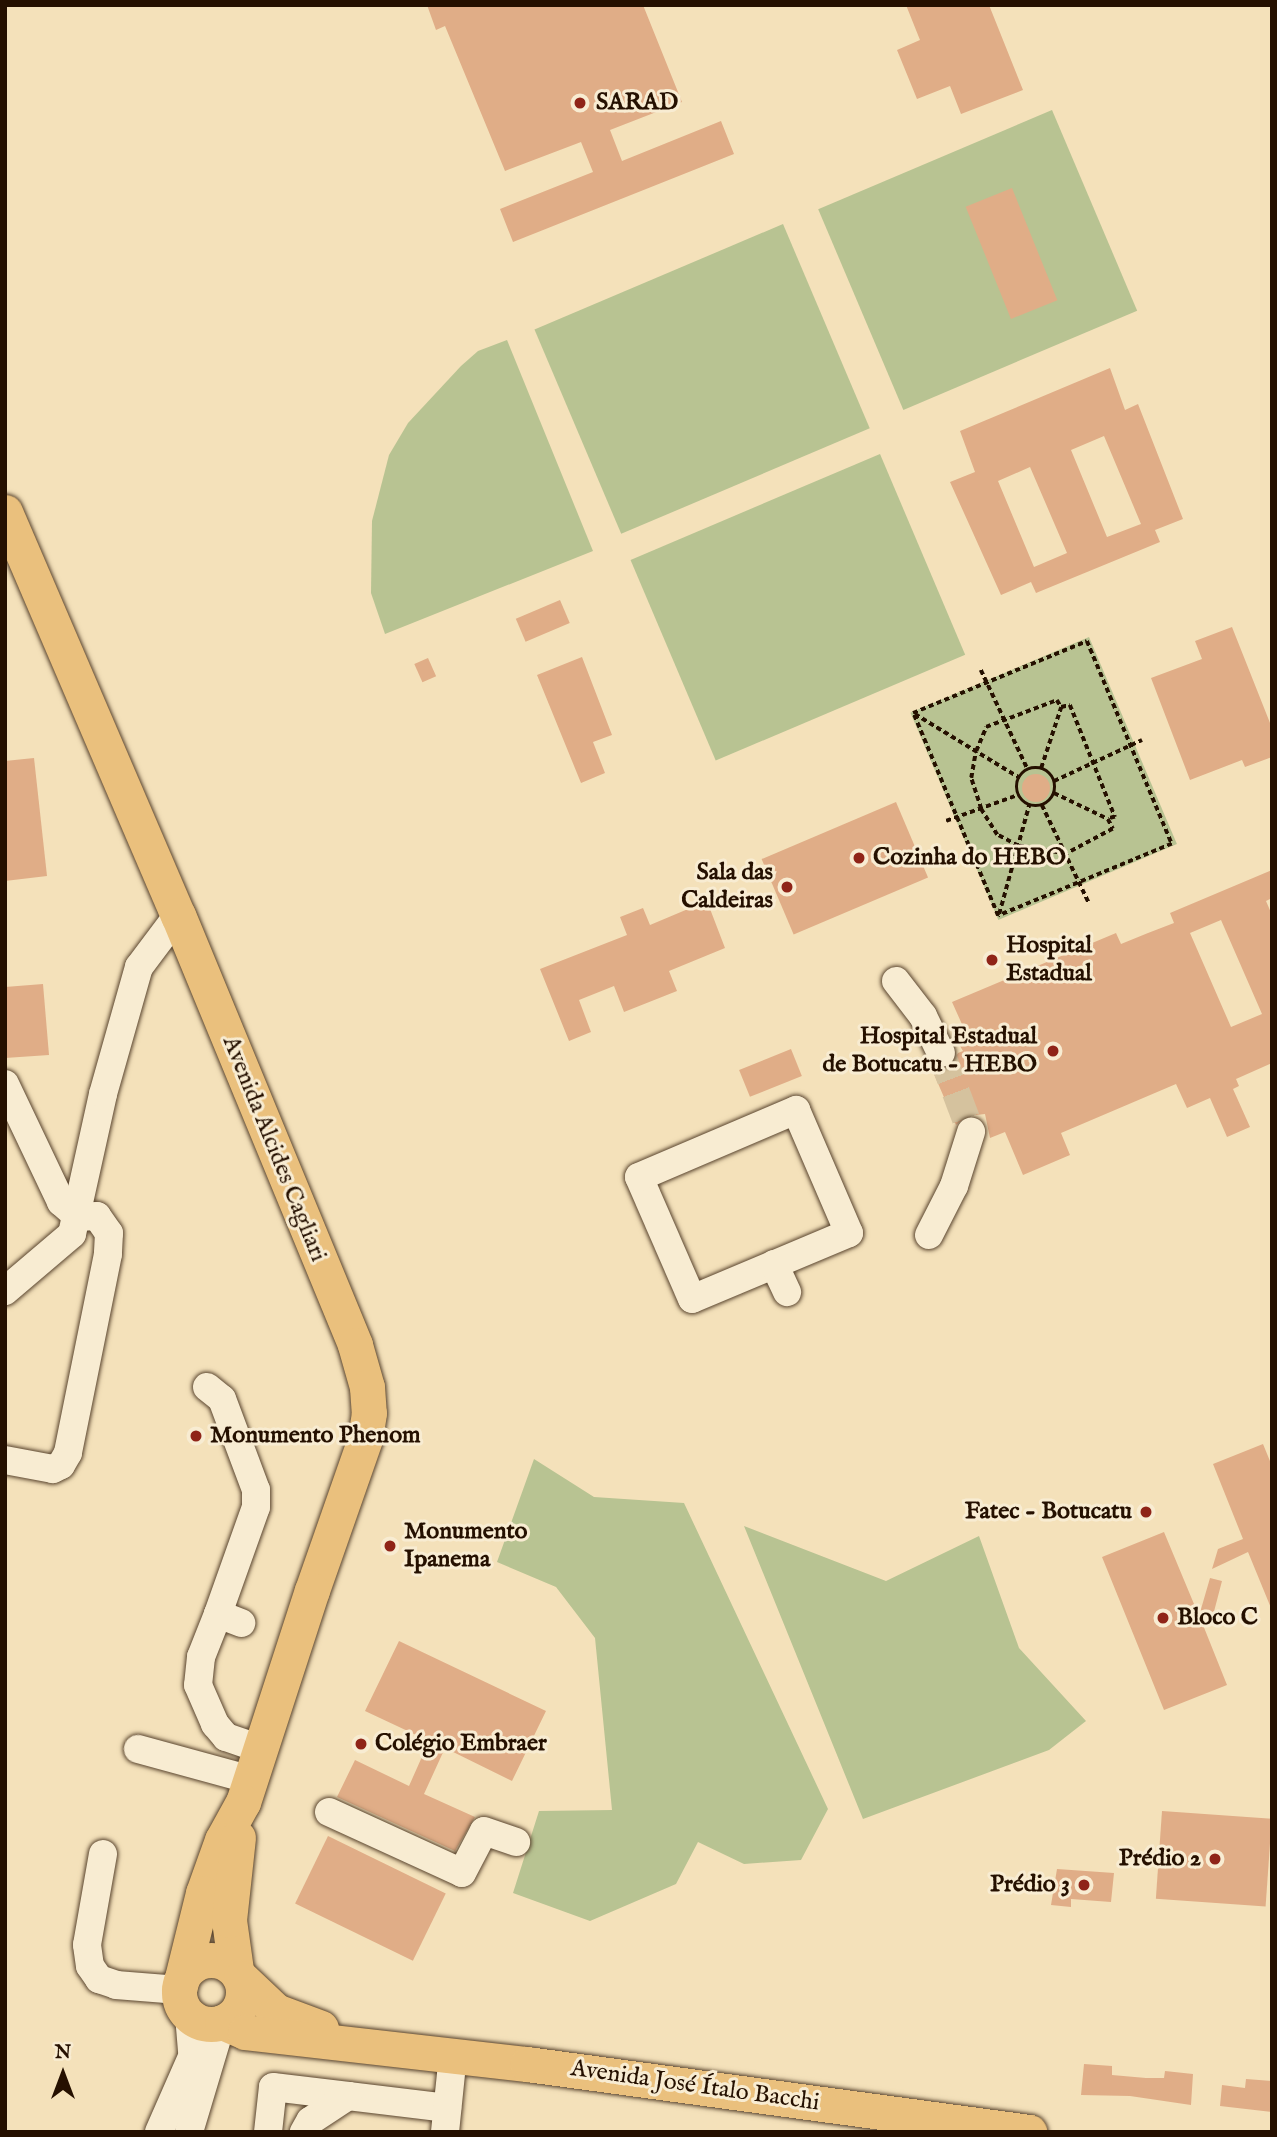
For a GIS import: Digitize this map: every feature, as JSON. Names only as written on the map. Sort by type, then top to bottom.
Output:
[{"type":"main road","name":"Avenida Alcides Cagliari","points":[[5,512],[178,915],[355,1345],[367,1387],[369,1413],[365,1439],[312,1590],[252,1777],[222,1840],[203,1893],[196,2009],[236,2012],[241,2004],[243,1986],[238,1974],[229,1920],[252,1777]]},
{"type":"main road","points":[[196,2009],[185,1972],[201,1961],[220,1961],[238,1974]]},
{"type":"main road","name":"Avenida José Ítalo Bacchi","points":[[238,1974],[276,2011],[360,2043]]},
{"type":"main road","name":"Avenida José Ítalo Bacchi","points":[[196,2009],[245,2032],[453,2054],[1029,2132]]},
{"type":"lane","points":[[5,1291],[72,1234],[78,1217],[103,1094],[139,967],[178,915]]},
{"type":"lane","points":[[896,981],[923,1016],[942,1053]]},
{"type":"lane","points":[[5,1084],[61,1202],[78,1217],[97,1216],[109,1233],[108,1254],[68,1453],[61,1465],[53,1469],[5,1460]]},
{"type":"lane","points":[[796,1110],[849,1233],[774,1265],[692,1299],[639,1177],[796,1110]]},
{"type":"lane","points":[[929,1235],[954,1185],[971,1132]]},
{"type":"lane","points":[[774,1265],[787,1292]]},
{"type":"lane","points":[[207,1387],[222,1399],[257,1496],[230,1619],[201,1657],[198,1685],[215,1724],[252,1777]]},
{"type":"lane","points":[[138,1749],[252,1777]]},
{"type":"lane","points":[[329,1812],[462,1873],[484,1831],[516,1842]]},
{"type":"lane","points":[[103,1854],[87,1945],[90,1966],[99,1979],[196,2009]]},
{"type":"lane","points":[[196,2009],[192,2057],[196,2099]]},
{"type":"lane","points":[[189,2132],[196,2099],[196,2009]]},
{"type":"lane","points":[[268,2132],[273,2087],[348,2096],[446,2120],[453,2054]]},
{"type":"lane","points":[[159,2132],[192,2057]]},
{"type":"lane","points":[[304,2132],[310,2121],[348,2096]]},
{"type":"path","points":[[913,713],[1087,641],[1131,745],[1172,844],[998,916]]},
{"type":"path","points":[[981,670],[1028,770]]},
{"type":"path","points":[[1041,769],[1061,707],[1057,699],[986,727],[976,751],[971,778],[981,808],[997,835],[1017,846],[1066,854],[1113,829],[1108,819],[1054,793]]},
{"type":"path","points":[[1061,707],[1070,705],[1115,817],[1108,819]]},
{"type":"path","points":[[913,713],[1020,778]]},
{"type":"path","points":[[913,713],[998,916]]},
{"type":"path","points":[[1054,781],[1142,740]]},
{"type":"path","points":[[1041,769],[1054,781],[1054,793],[1042,805],[1029,804],[1018,795],[1020,778],[1028,770],[1041,769]]},
{"type":"path","points":[[946,821],[1018,795]]},
{"type":"path","points":[[998,916],[1029,804]]},
{"type":"path","points":[[1042,805],[1089,903]]},
{"type":"green space","points":[[1052,110],[1137,311],[903,410],[818,209]]},
{"type":"green space","points":[[783,224],[870,428],[621,534],[534,329]]},
{"type":"green space","points":[[507,340],[593,551],[385,634],[371,593],[372,521],[389,455],[408,423],[461,366],[478,351]]},
{"type":"green space","points":[[880,454],[965,655],[716,761],[631,560]]},
{"type":"green space","points":[[1089,637],[1177,844],[998,920],[910,713]]},
{"type":"green space","points":[[534,1459],[594,1497],[684,1503],[828,1809],[801,1860],[744,1864],[698,1842],[676,1884],[590,1921],[513,1893],[539,1811],[612,1810],[595,1638],[556,1587],[497,1562]]},
{"type":"green space","points":[[744,1526],[886,1581],[979,1536],[1019,1648],[1086,1721],[1049,1750],[863,1819]]},
{"type":"building","points":[[427,5],[643,5],[682,102],[610,130],[622,161],[721,121],[734,154],[513,242],[500,209],[593,172],[581,142],[505,171],[445,26],[436,30]]},
{"type":"building","points":[[906,5],[989,5],[1023,90],[961,114],[950,86],[917,99],[897,50],[920,40]]},
{"type":"building","points":[[1012,188],[1057,300],[1011,319],[966,207]]},
{"type":"building","points":[[1110,368],[1125,410],[1138,404],[1183,519],[1155,530],[1160,542],[1036,593],[1031,582],[1001,595],[950,482],[975,472],[960,431]],"holes":[[[1104,436],[1141,524],[1107,537],[1071,450]],[[1030,467],[1067,553],[1034,567],[998,481]]]},
{"type":"building","points":[[560,600],[570,623],[526,642],[516,619]]},
{"type":"building","points":[[1232,627],[1272,728],[1272,757],[1245,767],[1242,760],[1190,780],[1151,678],[1202,659],[1195,641]]},
{"type":"building","points":[[582,657],[612,735],[593,742],[605,773],[581,783],[537,675]]},
{"type":"building","points":[[428,658],[436,676],[422,682],[414,664]]},
{"type":"building","points":[[34,758],[47,876],[5,881],[5,761]]},
{"type":"building","points":[[1036,774],[1046,778],[1050,788],[1046,798],[1036,802],[1026,798],[1022,788],[1026,778]]},
{"type":"building","name":"Cozinha do HEBO","points":[[896,802],[928,877],[794,935],[762,859]]},
{"type":"building","points":[[1272,870],[1272,898],[1266,901],[1272,915],[1272,1063],[1236,1079],[1239,1086],[1233,1089],[1250,1127],[1227,1137],[1210,1098],[1187,1108],[1176,1084],[1061,1133],[1070,1155],[1023,1175],[1005,1132],[990,1138],[985,1114],[967,1116],[956,1125],[930,1065],[939,1069],[949,1068],[958,1053],[963,1051],[960,1046],[970,1042],[952,1002],[1116,933],[1121,944],[1174,923],[1170,913]],"holes":[[[1221,920],[1262,1014],[1231,1027],[1190,933]]]},
{"type":"building","points":[[707,901],[725,948],[669,971],[677,991],[624,1012],[614,986],[579,1000],[591,1032],[569,1041],[540,969],[627,935],[620,917],[643,908],[650,925]]},
{"type":"building","points":[[43,984],[49,1055],[5,1058],[5,987]]},
{"type":"building","points":[[791,1049],[802,1076],[750,1097],[739,1070]]},
{"type":"building","points":[[1263,1444],[1272,1466],[1271,1608],[1248,1552],[1212,1569],[1218,1549],[1243,1539],[1213,1464]]},
{"type":"building","name":"Bloco C","points":[[1164,1532],[1199,1616],[1210,1578],[1222,1581],[1211,1623],[1203,1625],[1227,1685],[1164,1710],[1102,1557]]},
{"type":"building","points":[[399,1641],[546,1711],[512,1781],[445,1748],[424,1794],[475,1817],[455,1851],[337,1797],[355,1760],[409,1786],[429,1741],[365,1711]]},
{"type":"building","name":"Prédio 2","points":[[1162,1811],[1272,1819],[1266,1906],[1156,1899]]},
{"type":"building","points":[[328,1836],[446,1893],[413,1961],[295,1903]]},
{"type":"building","name":"Prédio 3","points":[[1057,1869],[1114,1873],[1111,1902],[1071,1899],[1071,1907],[1051,1905]]},
{"type":"building","points":[[1084,2064],[1112,2066],[1112,2075],[1164,2078],[1165,2071],[1193,2074],[1191,2105],[1130,2096],[1081,2095]]},
{"type":"building","points":[[1246,2079],[1272,2081],[1272,2112],[1220,2106],[1222,2085],[1245,2088]]},
{"type":"tunnel","points":[[941,1053],[971,1132]]},
{"type":"place","name":"SARAD","points":[[580,103]]},
{"type":"place","name":"Cozinha do HEBO","points":[[859,858]]},
{"type":"place","name":"Sala das Caldeiras","points":[[787,887]]},
{"type":"place","name":"Hospital Estadual","points":[[992,960]]},
{"type":"place","name":"Hospital Estadual de Botucatu - HEBO","points":[[1053,1051]]},
{"type":"place","name":"Monumento Phenom","points":[[196,1436]]},
{"type":"place","name":"Fatec - Botucatu","points":[[1146,1512]]},
{"type":"place","name":"Monumento Ipanema","points":[[390,1546]]},
{"type":"place","name":"Bloco C","points":[[1163,1618]]},
{"type":"place","name":"Colégio Embraer","points":[[361,1744]]},
{"type":"place","name":"Prédio 2","points":[[1215,1859]]},
{"type":"place","name":"Prédio 3","points":[[1084,1885]]}]
